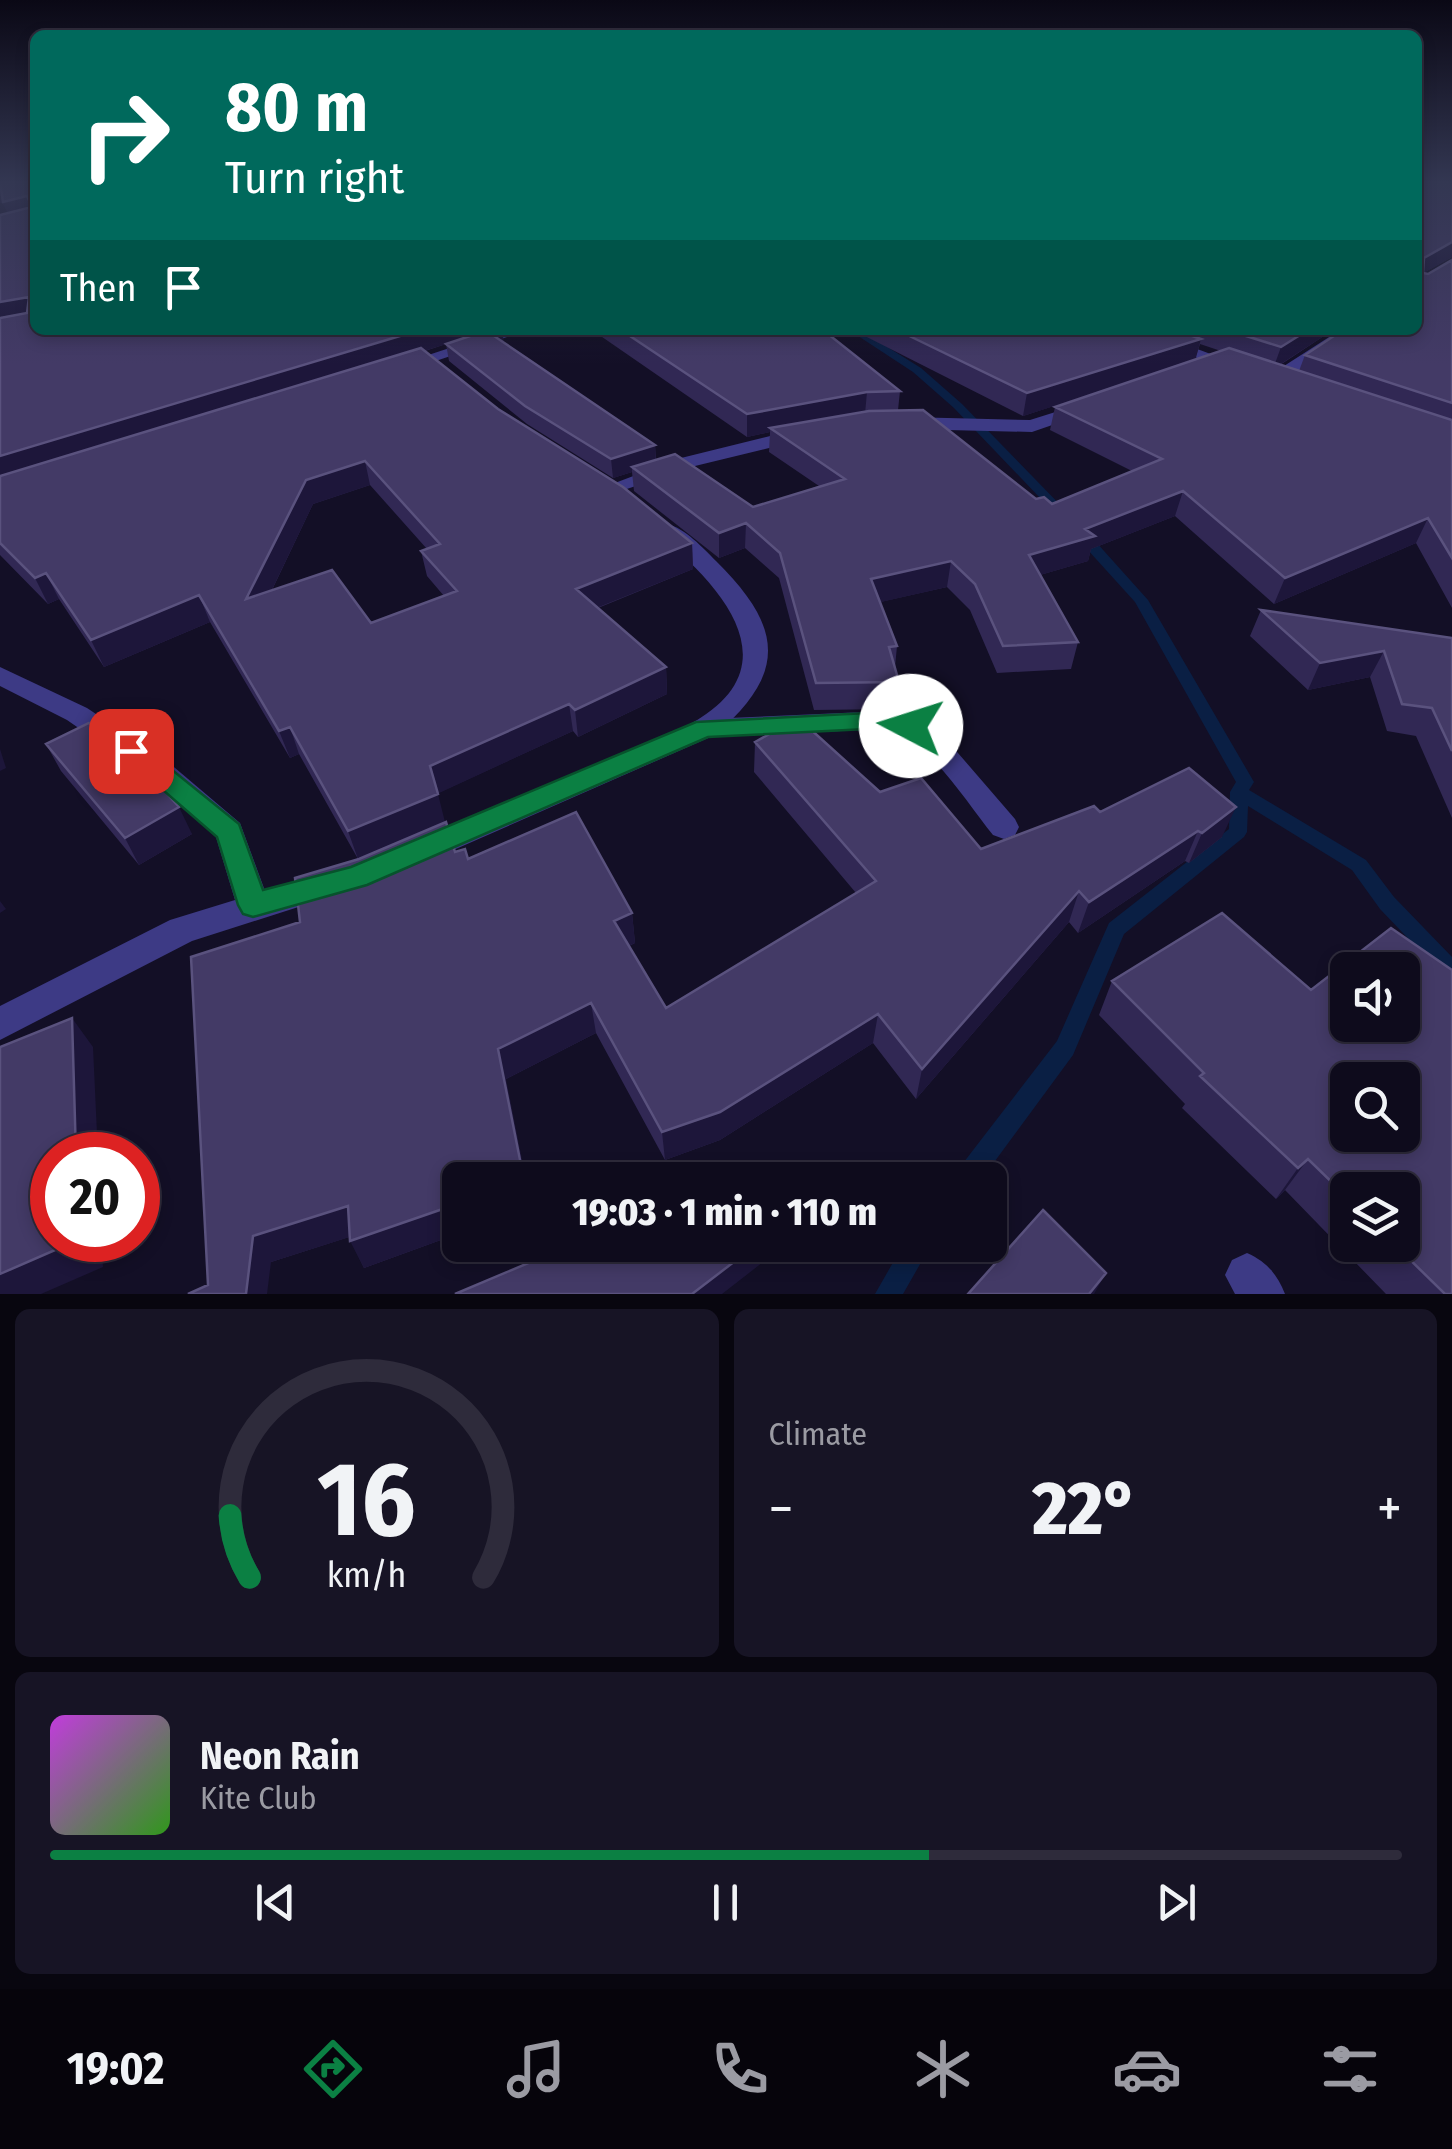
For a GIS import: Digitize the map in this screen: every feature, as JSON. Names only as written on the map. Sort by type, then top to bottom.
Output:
[{"type":"street","points":[[372,376],[504,335]]},
{"type":"street","points":[[1146,335],[1284,382],[1345,335]]},
{"type":"street","points":[[428,358],[458,382]]},
{"type":"street","points":[[1183,374],[1221,361]]},
{"type":"street","points":[[884,423],[1032,426],[1108,400]]},
{"type":"street","points":[[609,489],[688,462],[818,432]]},
{"type":"street","points":[[392,862],[704,728],[750,684],[755,652],[748,612],[721,577],[690,548],[578,469]]},
{"type":"street","points":[[0,675],[77,714],[158,769],[229,831],[253,905]]},
{"type":"street","points":[[704,728],[887,720],[911,726],[929,738],[1004,827]]},
{"type":"street","points":[[0,1024],[182,930],[253,905],[357,877]]},
{"type":"building","points":[[0,242],[30,242],[30,335],[403,335],[0,456],[0,318],[27,313],[29,297],[0,302]]},
{"type":"building","points":[[1422,242],[1451,242],[1424,258],[1423,273],[1452,260],[1452,403],[1305,355],[1335,335],[1422,335]]},
{"type":"building","points":[[473,335],[495,335],[655,445],[611,459],[525,406],[446,344]]},
{"type":"building","points":[[628,335],[829,335],[900,391],[867,392],[747,414]]},
{"type":"building","points":[[907,335],[1189,335],[1201,339],[1027,393]]},
{"type":"building","points":[[1243,335],[1300,335],[1281,347]]},
{"type":"building","points":[[421,348],[498,409],[623,487],[692,543],[576,589],[666,667],[575,710],[569,704],[430,766],[438,794],[348,831],[290,727],[279,731],[199,595],[91,640],[46,573],[35,578],[0,543],[0,476]],"holes":[[[365,461],[440,544],[421,551],[457,591],[371,623],[332,570],[246,599],[306,480]]]},
{"type":"building","points":[[1229,348],[1452,420],[1452,558],[1428,518],[1285,578],[1183,491],[1085,529],[1095,536],[1029,555],[1078,642],[1003,646],[975,584],[951,561],[871,579],[897,646],[889,647],[899,682],[816,683],[780,553],[746,523],[719,533],[632,467],[675,454],[753,507],[845,479],[770,428],[869,411],[923,410],[1036,499],[1044,497],[1052,504],[1162,459],[1055,407]]},
{"type":"building","points":[[1261,610],[1452,638],[1452,751],[1432,708],[1402,704],[1384,651],[1320,663]]},
{"type":"building","points":[[798,718],[880,792],[921,778],[981,849],[1094,806],[1100,812],[1189,768],[1236,807],[1202,833],[1198,831],[1089,902],[1079,891],[922,1069],[878,1014],[720,1112],[662,1132],[591,1003],[498,1049],[520,1162],[442,1162],[442,1209],[350,1241],[348,1206],[253,1236],[246,1294],[188,1294],[208,1285],[191,957],[300,922],[295,878],[359,859],[446,822],[455,852],[465,849],[468,859],[576,812],[632,913],[614,921],[666,1008],[876,881],[755,742]]},
{"type":"building","points":[[89,723],[125,747],[179,807],[125,838],[46,744]]},
{"type":"building","points":[[1222,913],[1311,990],[1330,975],[1330,1042],[1420,1042],[1420,952],[1360,952],[1391,928],[1452,970],[1452,1294],[1445,1294],[1412,1262],[1420,1262],[1420,1172],[1330,1172],[1330,1180],[1308,1159],[1298,1168],[1200,1076],[1204,1073],[1112,981]]},
{"type":"building","points":[[72,1018],[75,1132],[30,1132],[30,1261],[0,1274],[0,1047]]},
{"type":"building","points":[[1043,1210],[1106,1273],[1089,1294],[968,1294],[997,1262],[1007,1262],[1007,1250]]},
{"type":"building","points":[[531,1262],[734,1262],[692,1294],[455,1294]]},
{"type":"waterway","points":[[862,335],[917,370],[958,406],[1066,518]]},
{"type":"waterway","points":[[1082,535],[1141,600],[1245,782],[1239,792]]},
{"type":"waterway","points":[[980,1162],[1065,1048],[1116,929],[1238,832],[1239,792]]},
{"type":"waterway","points":[[1239,792],[1359,865],[1387,903],[1452,971]]},
{"type":"waterway","points":[[888,1294],[908,1262]]},
{"type":"route","points":[[131,751],[158,769],[229,831],[253,905],[357,877],[704,728],[887,720],[911,726]]}]
